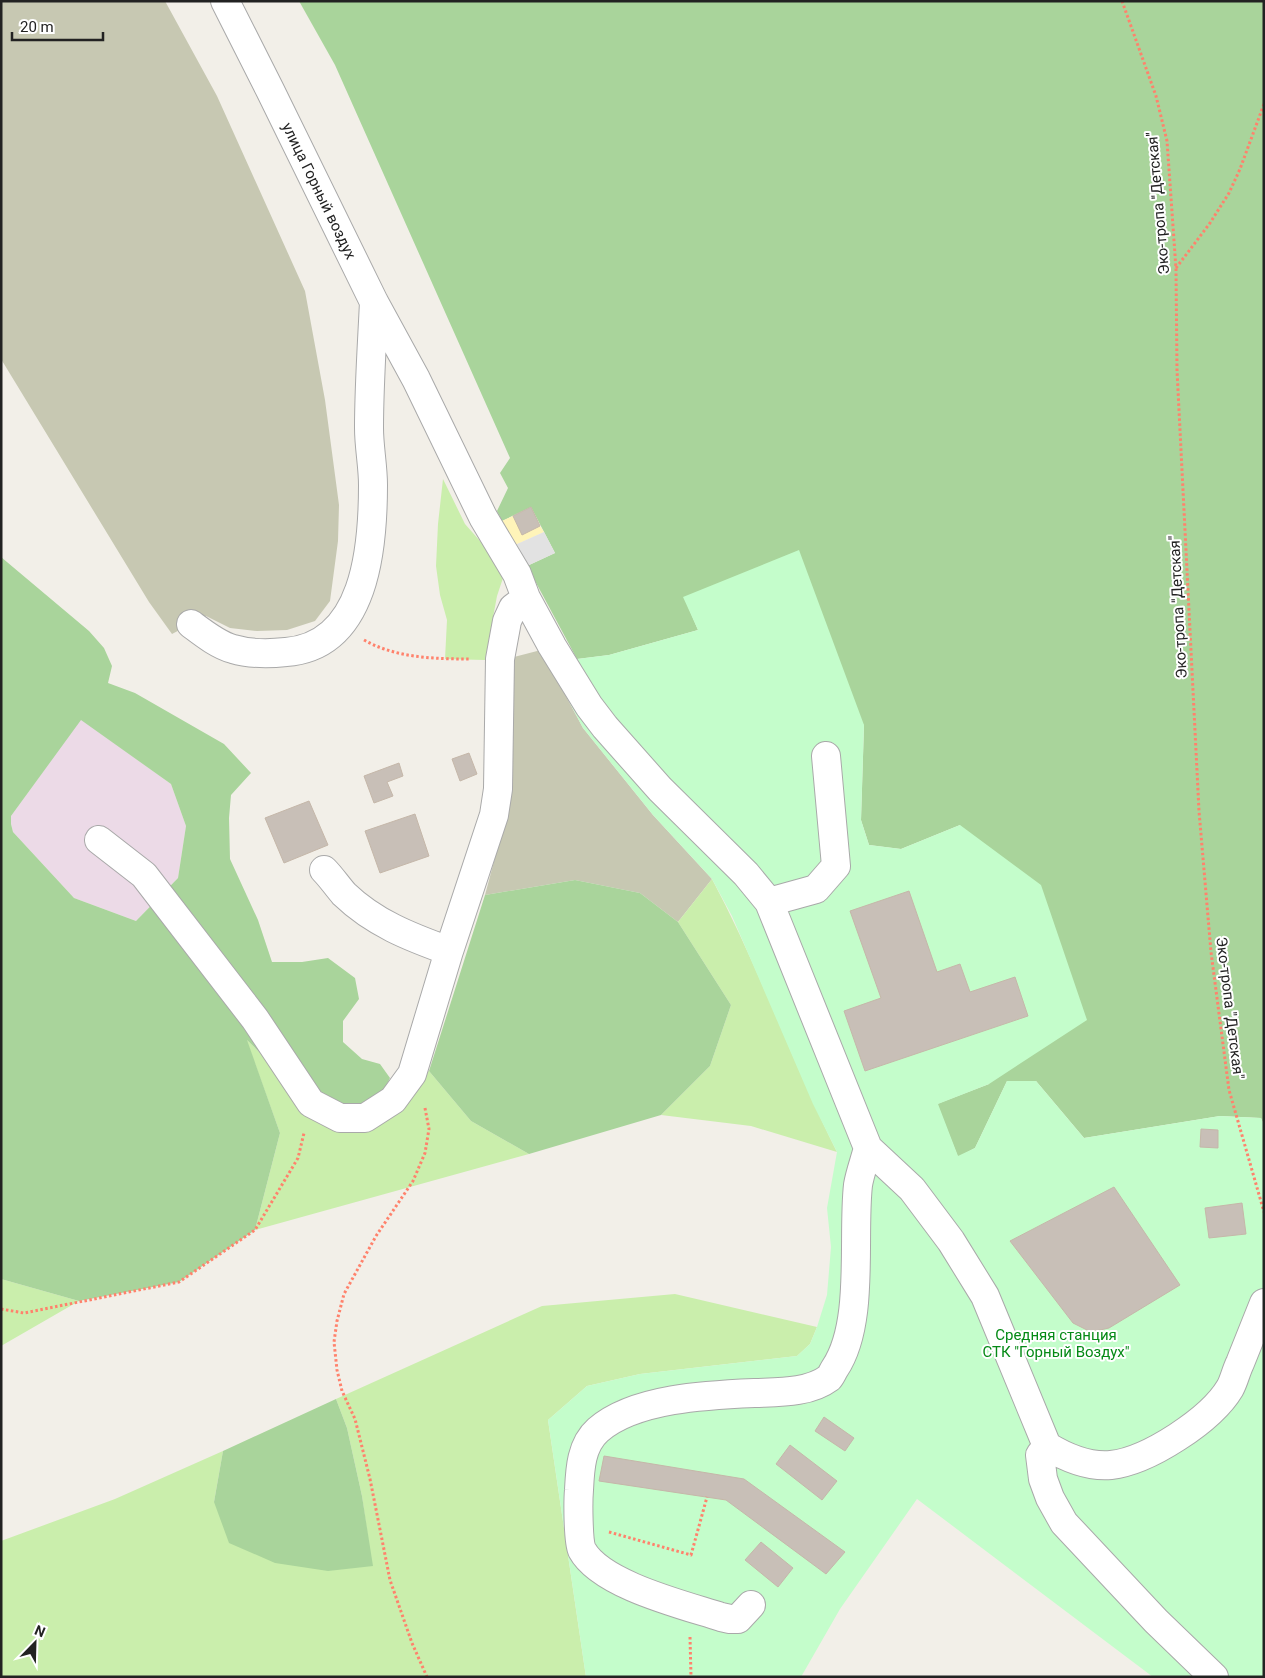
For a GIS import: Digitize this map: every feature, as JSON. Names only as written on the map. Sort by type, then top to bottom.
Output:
[{"type":"street","name":"улица Горный воздух","points":[[225,1],[374,302],[416,379],[484,517],[552,646],[589,706],[600,720],[660,789],[746,874],[769,902],[868,1148]]},
{"type":"street","points":[[191,624],[211,638],[232,649],[265,654],[298,651],[316,645],[340,626],[358,595],[366,565],[373,484],[369,430],[374,302]]},
{"type":"street","points":[[99,840],[144,875],[255,1019],[311,1103],[340,1118],[365,1118],[393,1100],[412,1074],[449,951],[494,815],[498,789],[500,659],[507,621],[522,586]]},
{"type":"street","points":[[769,902],[816,889],[836,866],[826,756]]},
{"type":"street","points":[[324,870],[360,908],[383,924],[449,951]]},
{"type":"street","points":[[751,1605],[738,1619],[730,1619],[631,1587],[605,1574],[582,1549],[578,1507],[581,1464],[589,1439],[608,1423],[642,1408],[661,1402],[720,1395],[805,1390],[829,1377],[842,1359],[849,1332],[854,1300],[855,1223],[858,1183],[868,1148],[912,1189],[951,1241],[985,1296],[1047,1446],[1061,1454],[1094,1464],[1109,1465],[1129,1462],[1184,1434],[1208,1414],[1230,1388],[1264,1304]]},
{"type":"street","points":[[1047,1446],[1040,1456],[1043,1479],[1050,1498],[1064,1522],[1156,1621],[1214,1677]]},
{"type":"path","name":"Эко-тропа \"Детская\"","points":[[1122,1],[1156,96],[1167,141],[1176,269],[1178,379],[1199,811],[1210,952],[1229,1090],[1264,1212]]},
{"type":"path","points":[[1176,269],[1210,223],[1229,193],[1264,104]]},
{"type":"path","points":[[340,626],[378,648],[405,654],[445,659]]},
{"type":"path","points":[[412,1074],[425,1106],[429,1129],[424,1153],[413,1181],[376,1236],[344,1294],[334,1342],[337,1370],[342,1391],[356,1419],[370,1478],[390,1580],[412,1643],[427,1677]]},
{"type":"path","points":[[1,1309],[24,1313],[179,1282],[255,1230],[298,1158],[311,1103]]},
{"type":"path","points":[[611,1532],[691,1555],[707,1497]]},
{"type":"path","points":[[689,1607],[691,1677]]},
{"type":"shaded area","points":[[1,1],[165,1],[217,96],[305,291],[325,400],[339,505],[338,541],[330,601],[315,621],[287,630],[257,631],[230,628],[206,616],[172,634],[149,602],[1,359]]},
{"type":"shaded area","points":[[544,532],[555,553],[527,566],[515,545]]},
{"type":"shaded area","points":[[541,650],[583,728],[653,815],[712,879],[678,922],[640,893],[575,880],[485,895],[506,817],[510,789],[513,750],[514,657]]},
{"type":"shaded area","points":[[81,719],[171,784],[186,826],[178,878],[136,921],[74,898],[13,832],[11,816]]},
{"type":"green space","points":[[299,1],[1264,1],[1264,1125],[1261,1118],[1220,1116],[1084,1138],[1036,1081],[1007,1081],[975,1148],[958,1157],[937,1104],[989,1084],[960,825],[901,849],[869,845],[861,820],[864,725],[684,597],[698,630],[609,655],[577,659],[527,566],[555,553],[531,507],[502,521],[497,511],[508,488],[500,473],[510,458],[335,65]]},
{"type":"green space","points":[[443,479],[465,524],[488,550],[503,578],[497,596],[485,660],[445,659],[447,620],[440,595],[436,566]]},
{"type":"green space","name":"Средняя станция СТК \"Горный Воздух\"","points":[[799,550],[864,725],[861,820],[869,845],[901,849],[960,825],[1041,885],[1087,1020],[989,1084],[938,1104],[958,1156],[975,1148],[1007,1081],[1036,1081],[1084,1138],[1220,1116],[1261,1118],[1264,1125],[1264,1677],[1153,1677],[917,1499],[840,1609],[801,1677],[586,1677],[548,1420],[587,1386],[640,1374],[797,1356],[810,1344],[827,1295],[831,1247],[827,1208],[837,1152],[813,1104],[732,916],[712,879],[653,815],[583,728],[552,669],[577,659],[609,655],[698,630],[683,597]]},
{"type":"green space","points":[[1,557],[89,631],[104,648],[112,666],[108,683],[135,693],[224,744],[251,773],[231,795],[229,818],[230,859],[258,920],[272,962],[302,962],[328,958],[355,978],[359,999],[343,1021],[343,1042],[362,1059],[380,1064],[390,1078],[383,1092],[367,1105],[311,1103],[247,1040],[280,1133],[255,1230],[179,1282],[79,1301],[1,1279]],"holes":[[[81,720],[171,784],[186,826],[178,878],[136,921],[74,898],[13,832],[11,816]]]},
{"type":"green space","points":[[712,879],[745,946],[837,1152],[751,1126],[661,1115],[710,1066],[731,1005],[678,922]]},
{"type":"green space","points":[[575,880],[640,893],[678,922],[731,1005],[710,1066],[661,1115],[529,1154],[471,1121],[429,1071],[485,895]]},
{"type":"green space","points":[[246,1039],[311,1103],[340,1118],[412,1074],[429,1071],[471,1121],[529,1154],[255,1230],[280,1133]]},
{"type":"green space","points":[[1,1279],[79,1301],[1,1346]]},
{"type":"green space","points":[[675,1294],[817,1327],[810,1344],[797,1356],[640,1374],[587,1386],[548,1420],[586,1677],[1,1677],[1,1541],[115,1499],[223,1451],[214,1502],[372,1566],[362,1496],[347,1428],[336,1399],[542,1306]]},
{"type":"green space","points":[[336,1399],[347,1428],[362,1496],[373,1566],[328,1571],[275,1563],[229,1543],[214,1502],[223,1451]]},
{"type":"sand","points":[[513,516],[522,534],[540,526],[544,532],[515,545],[502,521]]},
{"type":"building","points":[[531,507],[540,526],[522,535],[513,516]]},
{"type":"building","points":[[469,753],[477,774],[460,781],[452,759]]},
{"type":"building","points":[[399,763],[403,776],[387,782],[393,796],[374,803],[364,776]]},
{"type":"building","points":[[309,801],[328,845],[284,863],[265,818]]},
{"type":"building","points":[[415,814],[429,856],[380,873],[365,831]]},
{"type":"building","points":[[909,891],[937,972],[960,964],[970,992],[1015,977],[1028,1016],[865,1071],[844,1011],[881,998],[850,911]]},
{"type":"building","points":[[1201,1129],[1218,1130],[1218,1148],[1200,1147]]},
{"type":"building","points":[[1114,1187],[1180,1285],[1109,1328],[1091,1332],[1073,1323],[1010,1241]]},
{"type":"building","points":[[1242,1203],[1246,1234],[1209,1238],[1205,1208]]},
{"type":"building","points":[[824,1417],[854,1438],[845,1451],[815,1431]]},
{"type":"building","points":[[790,1445],[837,1481],[822,1500],[776,1464]]},
{"type":"building","points":[[604,1456],[744,1479],[845,1552],[826,1574],[726,1500],[599,1481]]},
{"type":"building","points":[[761,1542],[793,1568],[778,1587],[745,1560]]}]
